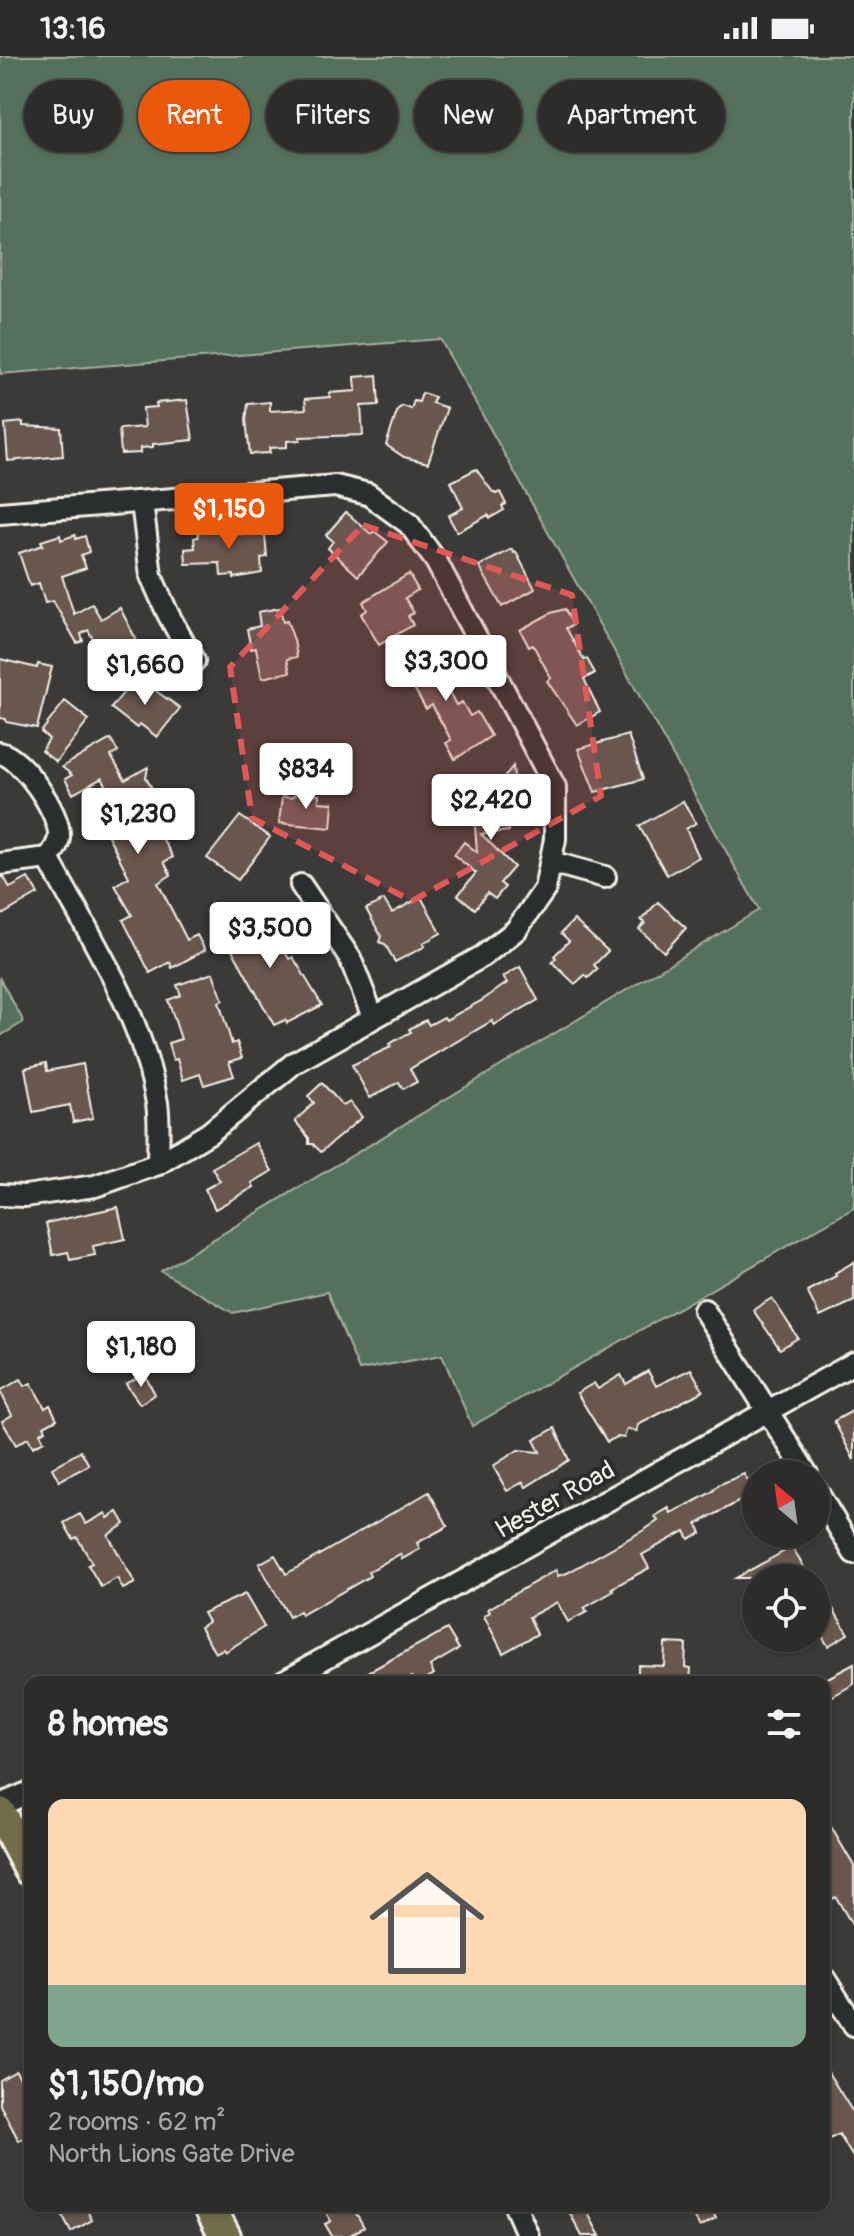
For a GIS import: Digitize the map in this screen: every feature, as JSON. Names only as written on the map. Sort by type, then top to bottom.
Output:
[{"type":"main road","points":[[0,1813],[24,1859]]},
{"type":"main road","points":[[212,2212],[225,2236]]},
{"type":"street","points":[[0,513],[335,486],[368,494],[409,524],[436,561],[555,787],[555,839],[545,889],[516,930],[483,956],[294,1063],[209,1133],[158,1164],[95,1186],[25,1196],[0,1195]]},
{"type":"street","points":[[142,502],[151,576],[194,661]]},
{"type":"street","points":[[0,753],[14,758],[23,768],[52,811],[59,836],[55,850],[48,858],[0,864]]},
{"type":"street","points":[[48,858],[131,1013],[147,1058],[158,1106],[158,1164]]},
{"type":"street","points":[[551,862],[605,877]]},
{"type":"street","points":[[301,885],[350,958],[373,1017]]},
{"type":"street","points":[[704,1310],[799,1460]]},
{"type":"street","name":"Hester Road","points":[[293,1676],[854,1363]]},
{"type":"street","points":[[830,1513],[854,1553]]},
{"type":"street","points":[[0,1805],[24,1795]]},
{"type":"street","points":[[830,1987],[854,2025]]},
{"type":"street","points":[[518,2212],[528,2236]]},
{"type":"highlighted area","points":[[363,525],[572,595],[601,796],[412,901],[252,818],[230,667]]},
{"type":"green space","points":[[0,56],[854,56],[854,1208],[472,1426],[442,1355],[359,1370],[327,1292],[233,1313],[161,1271],[759,910],[440,339],[0,374]]},
{"type":"green space","points":[[0,979],[24,1022],[0,1036]]},
{"type":"building","points":[[377,375],[379,405],[361,406],[363,435],[300,437],[300,440],[287,441],[287,447],[269,448],[270,453],[250,454],[246,420],[248,404],[270,402],[270,411],[306,409],[305,399],[356,391],[355,377]]},
{"type":"building","points":[[422,393],[435,397],[432,403],[447,408],[428,463],[404,457],[386,445],[398,409],[403,406],[411,409],[414,401],[419,402]]},
{"type":"building","points":[[187,400],[193,440],[153,444],[153,447],[140,448],[140,453],[121,454],[119,429],[145,427],[143,408],[157,407],[156,403]]},
{"type":"building","points":[[23,422],[23,426],[61,428],[63,456],[8,461],[5,424]]},
{"type":"building","points":[[476,469],[492,491],[496,494],[500,492],[506,504],[502,506],[504,510],[490,518],[488,515],[457,532],[448,516],[463,508],[451,482]]},
{"type":"building","points":[[346,512],[371,534],[374,531],[388,542],[358,576],[328,548],[333,541],[326,535]]},
{"type":"building","points":[[239,527],[240,534],[265,535],[267,557],[261,558],[262,573],[234,578],[234,575],[221,576],[220,563],[186,564],[185,549],[195,548],[194,538],[198,537],[198,532],[206,531],[206,528]]},
{"type":"building","points":[[60,535],[61,540],[75,535],[76,539],[85,536],[89,552],[81,555],[86,568],[62,576],[74,614],[92,604],[101,619],[120,608],[144,655],[116,670],[105,651],[101,653],[88,630],[81,634],[83,641],[77,643],[53,601],[45,603],[39,583],[30,586],[19,553]]},
{"type":"building","points":[[512,549],[535,589],[502,607],[479,566]]},
{"type":"building","points":[[409,574],[418,590],[405,598],[414,613],[408,616],[413,625],[379,645],[361,614],[367,610],[363,602]]},
{"type":"building","points":[[280,608],[283,622],[287,621],[294,640],[297,657],[287,659],[290,672],[262,678],[256,648],[251,649],[247,629],[260,626],[258,612]]},
{"type":"building","points":[[565,609],[573,625],[566,628],[595,673],[584,679],[600,712],[577,725],[547,681],[551,678],[533,645],[529,647],[520,630]]},
{"type":"building","points":[[442,644],[452,662],[437,670],[456,705],[462,702],[470,716],[477,712],[491,736],[455,759],[446,743],[451,740],[432,705],[426,709],[404,671],[420,663],[417,658]]},
{"type":"building","points":[[0,659],[37,668],[38,664],[52,667],[37,728],[0,718]]},
{"type":"building","points":[[136,677],[180,708],[157,737],[140,724],[137,728],[111,708]]},
{"type":"building","points":[[65,701],[89,720],[56,762],[42,751],[49,739],[41,732]]},
{"type":"building","points":[[628,735],[643,779],[595,792],[578,749]]},
{"type":"building","points":[[111,739],[118,752],[111,756],[125,780],[148,767],[146,778],[169,817],[162,821],[167,835],[162,838],[173,857],[164,862],[171,875],[158,883],[187,940],[197,935],[205,950],[172,968],[170,962],[150,973],[123,920],[132,915],[115,885],[129,877],[95,810],[115,800],[102,778],[73,794],[65,779],[72,775],[62,767]]},
{"type":"building","points":[[513,766],[516,795],[527,794],[529,814],[508,816],[509,831],[481,834],[514,867],[500,883],[505,887],[495,899],[487,893],[475,909],[458,895],[476,873],[454,855],[464,842],[477,852],[474,814]]},
{"type":"building","points":[[297,793],[319,795],[319,802],[333,803],[331,828],[279,823],[282,797],[291,798]]},
{"type":"building","points":[[683,801],[696,823],[686,829],[699,857],[667,875],[639,826]]},
{"type":"building","points":[[240,816],[270,837],[238,880],[207,858]]},
{"type":"building","points":[[0,877],[4,877],[10,888],[28,878],[38,894],[0,916]]},
{"type":"building","points":[[421,897],[441,933],[423,943],[425,946],[422,948],[395,962],[385,944],[379,942],[381,936],[366,909],[384,900],[392,913]]},
{"type":"building","points":[[658,902],[686,928],[664,952],[639,929],[645,923],[641,920]]},
{"type":"building","points":[[253,910],[261,924],[265,922],[272,935],[275,933],[289,959],[293,957],[322,1005],[287,1023],[285,1020],[274,1025],[220,928]]},
{"type":"building","points":[[574,920],[608,951],[594,965],[598,969],[575,984],[552,962],[569,941],[561,933]]},
{"type":"building","points":[[520,967],[538,1000],[494,1025],[492,1021],[410,1069],[417,1082],[403,1089],[399,1082],[370,1098],[352,1065],[391,1047],[389,1044],[426,1020],[429,1025],[444,1017],[446,1020],[481,1001],[507,983],[503,977]]},
{"type":"building","points":[[213,973],[223,1000],[219,1002],[232,1044],[237,1042],[242,1058],[229,1062],[234,1076],[204,1085],[200,1074],[183,1080],[177,1059],[173,1060],[168,1043],[181,1039],[168,1000],[181,995],[177,985]]},
{"type":"building","points":[[46,1063],[47,1071],[83,1064],[93,1118],[73,1122],[70,1105],[33,1112],[25,1068]]},
{"type":"building","points":[[322,1083],[343,1106],[350,1102],[362,1117],[321,1152],[309,1144],[309,1138],[295,1121],[314,1103],[308,1096]]},
{"type":"building","points":[[256,1143],[272,1171],[252,1183],[254,1187],[215,1209],[205,1189],[220,1181],[212,1168]]},
{"type":"building","points":[[118,1207],[125,1239],[93,1246],[95,1255],[70,1260],[68,1252],[53,1255],[46,1223]]},
{"type":"building","points":[[854,1262],[854,1301],[820,1317],[807,1291],[836,1276],[835,1273]]},
{"type":"building","points":[[772,1298],[798,1338],[780,1349],[753,1310]]},
{"type":"building","points":[[691,1369],[703,1391],[638,1425],[637,1431],[627,1429],[624,1438],[617,1437],[607,1442],[577,1393],[594,1383],[598,1389],[621,1375],[626,1384],[648,1371],[656,1386]]},
{"type":"building","points":[[144,1374],[155,1394],[140,1404],[126,1384]]},
{"type":"building","points":[[21,1379],[25,1386],[31,1383],[45,1408],[50,1405],[57,1419],[44,1426],[46,1430],[40,1433],[44,1441],[33,1447],[28,1438],[16,1445],[2,1421],[12,1415],[0,1391]]},
{"type":"building","points":[[854,1410],[854,1460],[834,1421]]},
{"type":"building","points":[[555,1428],[569,1460],[526,1487],[523,1482],[507,1491],[493,1466],[518,1450],[540,1452],[534,1440]]},
{"type":"building","points":[[81,1451],[89,1465],[59,1481],[52,1468]]},
{"type":"building","points":[[742,1475],[742,1500],[697,1524],[701,1533],[689,1539],[685,1531],[642,1555],[649,1568],[612,1588],[614,1591],[584,1608],[587,1612],[568,1622],[557,1602],[529,1617],[537,1634],[503,1653],[484,1616],[490,1612],[488,1609],[556,1570],[558,1576],[567,1573],[658,1521],[655,1516],[669,1508],[671,1513],[686,1506],[712,1492],[718,1485]]},
{"type":"building","points":[[429,1492],[448,1526],[417,1543],[420,1549],[402,1559],[400,1554],[368,1572],[370,1576],[301,1615],[299,1611],[289,1617],[259,1564],[275,1555],[286,1574]]},
{"type":"building","points":[[118,1512],[125,1524],[108,1535],[135,1583],[123,1589],[117,1578],[101,1587],[77,1537],[73,1539],[64,1523],[80,1514],[86,1524],[106,1513],[108,1518]]},
{"type":"building","points":[[793,1548],[802,1564],[761,1564]]},
{"type":"building","points":[[245,1594],[264,1627],[225,1652],[223,1649],[215,1653],[200,1627],[208,1622],[203,1613]]},
{"type":"building","points":[[830,1603],[848,1634],[830,1645]]},
{"type":"building","points":[[447,1629],[459,1649],[430,1666],[434,1674],[430,1676],[361,1676]]},
{"type":"building","points":[[665,1643],[686,1644],[685,1667],[691,1668],[690,1676],[638,1676],[638,1665],[664,1666]]},
{"type":"building","points":[[854,1664],[854,1684],[831,1697],[830,1677]]},
{"type":"building","points":[[830,1825],[854,1866],[854,1928],[836,1897],[830,1900]]},
{"type":"building","points":[[16,2071],[24,2086],[24,2138],[19,2141],[0,2105],[0,2080]]},
{"type":"building","points":[[830,2076],[854,2114],[854,2159],[839,2134],[830,2139]]},
{"type":"building","points":[[60,2212],[88,2212],[92,2220],[71,2232]]},
{"type":"building","points":[[326,2212],[355,2212],[364,2227],[348,2236],[332,2236],[325,2224],[331,2221]]},
{"type":"building","points":[[569,2212],[587,2212],[600,2236],[582,2236]]},
{"type":"building","points":[[691,2212],[712,2212],[716,2218],[700,2227]]}]
